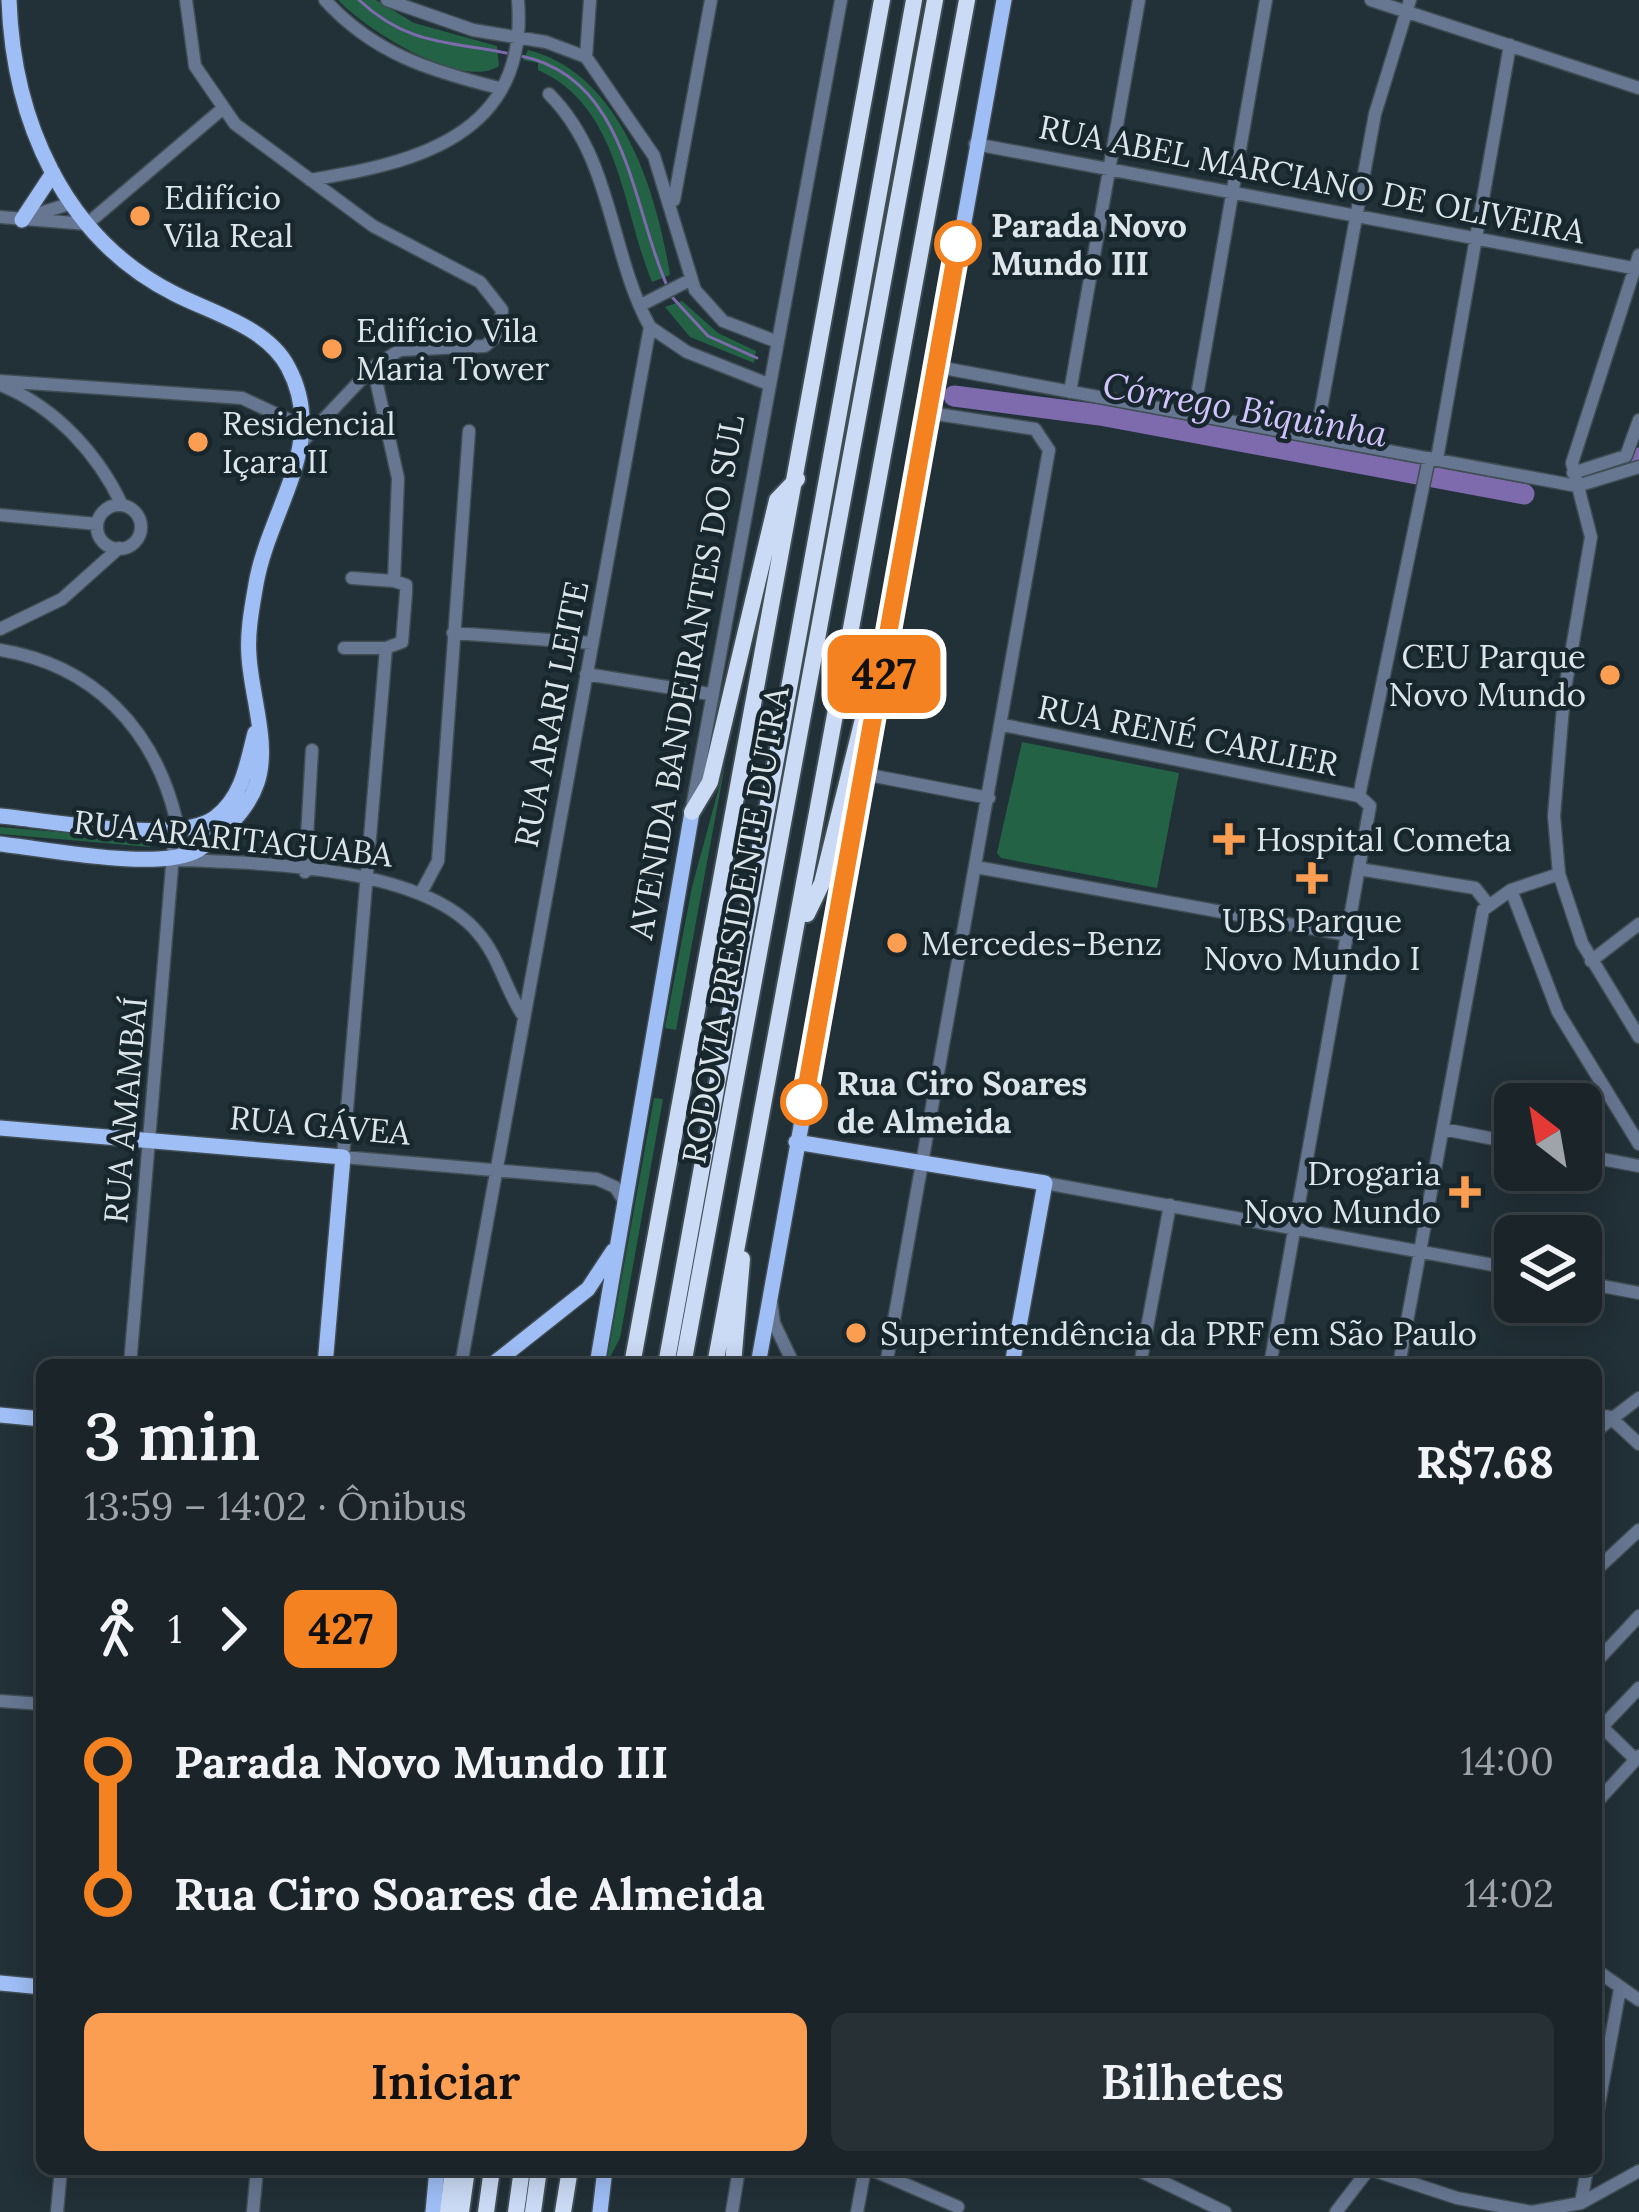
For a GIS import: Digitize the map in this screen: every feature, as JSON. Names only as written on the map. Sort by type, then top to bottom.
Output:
[{"type":"highway","name":"RODOVIA PRESIDENTE DUTRA","points":[[633,1359],[882,0]]},
{"type":"highway","name":"RODOVIA PRESIDENTE DUTRA","points":[[667,1359],[914,0]]},
{"type":"highway","name":"RODOVIA PRESIDENTE DUTRA","points":[[684,1359],[935,0]]},
{"type":"highway","name":"RODOVIA PRESIDENTE DUTRA","points":[[717,1359],[967,0]]},
{"type":"highway","points":[[692,812],[710,782],[777,500],[798,478]]},
{"type":"highway","points":[[797,937],[822,883],[876,667],[889,648]]},
{"type":"highway","points":[[734,1359],[741,1304],[739,1232]]},
{"type":"highway","points":[[448,2212],[452,2175]]},
{"type":"highway","points":[[460,2212],[466,2175]]},
{"type":"highway","points":[[486,2212],[491,2175]]},
{"type":"highway","points":[[516,2212],[521,2175]]},
{"type":"highway","points":[[533,2212],[538,2175]]},
{"type":"highway","points":[[563,2212],[568,2175]]},
{"type":"main road","points":[[9,0],[20,96],[52,173],[71,203],[145,277],[271,344],[290,370],[304,434],[256,579],[248,644],[260,771],[248,802],[219,834],[174,860]]},
{"type":"main road","points":[[759,1359],[1004,0]]},
{"type":"main road","points":[[22,220],[52,173]]},
{"type":"main road","points":[[176,830],[209,822],[231,802],[241,786],[257,724]]},
{"type":"main road","name":"AVENIDA BANDEIRANTES DO SUL","points":[[598,1359],[692,812]]},
{"type":"main road","name":"RUA ARARITAGUABA","points":[[0,815],[176,830]]},
{"type":"main road","name":"RUA ARARITAGUABA","points":[[0,844],[174,860]]},
{"type":"main road","name":"RUA GÁVEA","points":[[0,1128],[343,1157]]},
{"type":"main road","points":[[796,1142],[1045,1183],[1013,1359]]},
{"type":"main road","points":[[327,1359],[343,1157]]},
{"type":"main road","points":[[500,1359],[589,1289],[620,1238]]},
{"type":"main road","points":[[0,1415],[36,1418]]},
{"type":"main road","points":[[0,1983],[36,1986]]},
{"type":"main road","points":[[433,2212],[436,2175]]},
{"type":"main road","points":[[600,2212],[604,2175]]},
{"type":"street","points":[[0,383],[27,390],[242,398],[304,434],[373,367],[407,347],[485,346],[499,334],[502,310],[479,282],[373,226],[221,110],[189,47],[186,0]]},
{"type":"street","points":[[325,0],[351,27],[422,68],[502,82]]},
{"type":"street","points":[[387,0],[473,30],[586,57]]},
{"type":"street","points":[[310,180],[388,167],[436,151],[468,130],[502,82],[515,42],[518,0]]},
{"type":"street","points":[[590,0],[586,57],[645,137],[672,207],[685,283],[722,321],[775,341]]},
{"type":"street","points":[[672,207],[711,0]]},
{"type":"street","name":"AVENIDA BANDEIRANTES DO SUL","points":[[692,812],[841,0]]},
{"type":"street","points":[[1070,392],[1139,0]]},
{"type":"street","points":[[1194,412],[1266,0]]},
{"type":"street","points":[[1371,0],[1408,6],[1639,88]]},
{"type":"street","points":[[1316,436],[1375,114],[1408,6]]},
{"type":"street","points":[[1271,1359],[1370,806],[1361,797],[1477,236],[1510,45]]},
{"type":"street","points":[[549,94],[574,123],[609,197],[650,327],[687,352],[768,384]]},
{"type":"street","points":[[0,217],[87,224],[221,110]]},
{"type":"street","name":"RUA ABEL MARCIANO DE OLIVEIRA","points":[[975,144],[1638,264]]},
{"type":"street","points":[[22,220],[71,203]]},
{"type":"street","points":[[1638,264],[1574,454],[1575,480],[1591,537],[1555,778],[1559,874],[1592,961],[1639,1037]]},
{"type":"street","points":[[641,305],[685,283]]},
{"type":"street","name":"RUA ARARI LEITE","points":[[461,1359],[650,327]]},
{"type":"street","points":[[373,367],[398,478],[394,581]]},
{"type":"street","points":[[938,367],[1316,436],[1429,466],[1575,480],[1639,467]]},
{"type":"street","points":[[0,629],[62,599],[119,548],[132,544],[140,525],[135,512],[122,505],[104,467],[27,390]]},
{"type":"street","points":[[887,1359],[926,1162],[1049,450],[1035,429],[930,413]]},
{"type":"street","points":[[1575,480],[1633,454],[1639,420]]},
{"type":"street","points":[[422,891],[438,861],[470,431]]},
{"type":"street","points":[[119,548],[105,544],[97,524],[103,512],[122,505]]},
{"type":"street","points":[[0,515],[97,524]]},
{"type":"street","points":[[344,648],[386,648],[402,642],[406,585],[352,578]]},
{"type":"street","points":[[453,633],[592,643]]},
{"type":"street","points":[[343,1157],[386,648]]},
{"type":"street","name":"RUA AMAMBAÍ","points":[[0,650],[57,665],[98,688],[135,727],[168,794],[176,830],[131,1359]]},
{"type":"street","points":[[586,674],[710,694]]},
{"type":"street","name":"RUA RENÉ CARLIER","points":[[1003,725],[1361,797]]},
{"type":"street","points":[[305,872],[312,750]]},
{"type":"street","points":[[865,774],[989,798]]},
{"type":"street","points":[[158,829],[168,794]]},
{"type":"street","name":"RUA ARARITAGUABA","points":[[174,860],[369,877],[422,891],[465,919],[500,964],[523,1015]]},
{"type":"street","points":[[976,867],[1348,935]]},
{"type":"street","points":[[1359,868],[1475,888],[1487,903],[1400,1359]]},
{"type":"street","points":[[1487,903],[1559,874]]},
{"type":"street","points":[[1511,890],[1558,1012],[1639,1144]]},
{"type":"street","points":[[1592,961],[1639,924]]},
{"type":"street","name":"RUA ARARITAGUABA","points":[[500,964],[530,978]]},
{"type":"street","points":[[1443,1129],[1494,1139]]},
{"type":"street","name":"RUA GÁVEA","points":[[343,1157],[597,1179],[615,1187],[626,1203]]},
{"type":"street","points":[[1602,1159],[1639,1166]]},
{"type":"street","points":[[1045,1183],[1494,1265]]},
{"type":"street","points":[[1140,1359],[1170,1205]]},
{"type":"street","points":[[1602,1286],[1639,1293]]},
{"type":"street","points":[[770,1298],[792,1359]]},
{"type":"street","points":[[1639,1398],[1603,1416],[1639,1444]]},
{"type":"street","points":[[1602,1564],[1639,1530]]},
{"type":"street","points":[[1602,1655],[1639,1616]]},
{"type":"street","points":[[1602,1640],[1610,1646]]},
{"type":"street","points":[[1602,1723],[1639,1688]]},
{"type":"street","points":[[0,1701],[36,1704]]},
{"type":"street","points":[[1602,1730],[1637,1758],[1602,1796]]},
{"type":"street","points":[[1602,1975],[1639,2000]]},
{"type":"street","points":[[1602,2086],[1619,1989]]},
{"type":"street","points":[[1394,2175],[1496,2208],[1532,2212],[1581,2203],[1639,2171]]},
{"type":"street","points":[[57,2212],[60,2175]]},
{"type":"street","points":[[253,2212],[256,2175]]},
{"type":"street","points":[[732,2212],[738,2175]]},
{"type":"street","points":[[856,2212],[866,2175]]},
{"type":"street","points":[[883,2175],[958,2206]]},
{"type":"street","points":[[1148,2175],[1225,2212]]},
{"type":"street","points":[[1336,2212],[1362,2175]]},
{"type":"street","points":[[1581,2203],[1586,2175]]},
{"type":"green space","points":[[338,0],[376,0],[414,23],[497,46],[499,66],[483,72],[439,64],[391,40]]},
{"type":"green space","points":[[528,50],[560,63],[588,83],[610,109],[644,173],[670,275],[652,282],[602,134],[565,86],[538,70],[538,63],[523,60]]},
{"type":"green space","points":[[682,301],[718,333],[756,351],[754,363],[690,337],[665,307]]},
{"type":"green space","points":[[1022,742],[1179,773],[1157,888],[1001,858],[997,853]]},
{"type":"green space","points":[[725,765],[676,1030],[665,1028],[692,887]]},
{"type":"green space","points":[[0,827],[151,840],[150,847],[0,834]]},
{"type":"green space","points":[[654,1098],[663,1099],[620,1338],[607,1359]]},
{"type":"waterway","name":"Córrego Biquinha","points":[[359,0],[412,34],[511,54]]},
{"type":"waterway","name":"Córrego Biquinha","points":[[521,56],[557,69],[584,90],[605,118],[634,185],[668,288]]},
{"type":"waterway","name":"Córrego Biquinha","points":[[672,297],[708,336],[757,358]]},
{"type":"waterway","name":"Córrego Biquinha","points":[[954,396],[1100,415],[1524,494]]},
{"type":"waterway","name":"Córrego Biquinha","points":[[1592,476],[1639,458]]},
{"type":"bus line","name":"427","points":[[804,1102],[958,244]]},
{"type":"place","name":"Edifício Vila Real","points":[[140,216]]},
{"type":"place","name":"Parada Novo Mundo III","points":[[958,244]]},
{"type":"place","name":"Edifício Vila Maria Tower","points":[[332,349]]},
{"type":"place","name":"Residencial Içara II","points":[[198,442]]},
{"type":"place","name":"CEU Parque Novo Mundo","points":[[1610,675]]},
{"type":"place","name":"Hospital Cometa","points":[[1229,839]]},
{"type":"place","name":"UBS Parque Novo Mundo I","points":[[1312,878]]},
{"type":"place","name":"Mercedes-Benz","points":[[897,943]]},
{"type":"place","name":"Rua Ciro Soares de Almeida","points":[[804,1102]]},
{"type":"place","name":"Drogaria Novo Mundo","points":[[1465,1192]]},
{"type":"place","name":"Superintendência da PRF em São Paulo","points":[[856,1333]]}]
